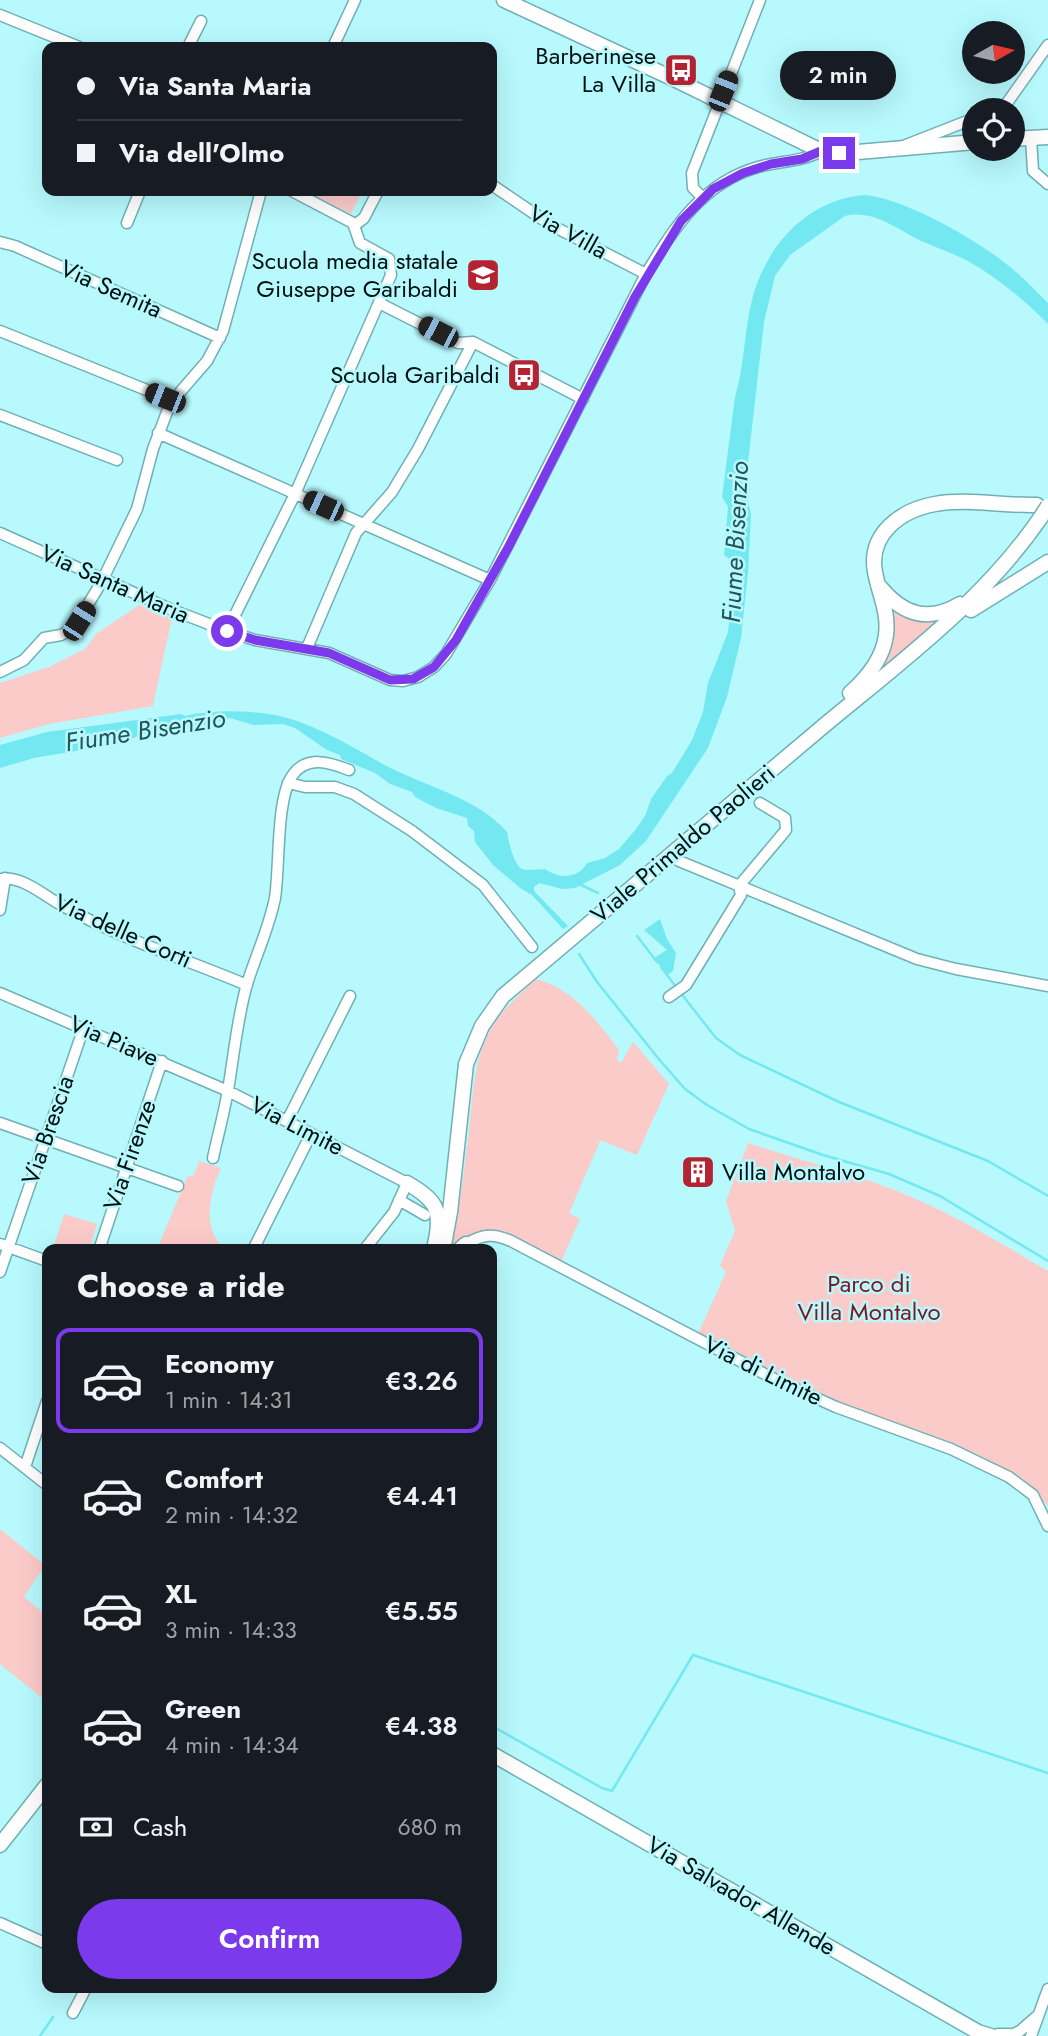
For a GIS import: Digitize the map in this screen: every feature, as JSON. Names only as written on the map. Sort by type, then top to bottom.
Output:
[{"type":"main road","points":[[503,0],[719,100],[821,151],[846,153],[962,142]]},
{"type":"main road","points":[[1025,138],[1048,137]]},
{"type":"main road","points":[[801,745],[822,719],[868,674],[881,653],[887,625],[874,567],[876,548],[886,530],[904,515],[922,507],[945,503],[1042,509]]},
{"type":"main road","name":"Viale Primaldo Paolieri","points":[[444,1244],[466,1064],[482,1026],[503,996],[982,591],[1009,561],[1042,509]]},
{"type":"main road","points":[[940,628],[1048,562]]},
{"type":"main road","points":[[879,586],[903,608],[922,615],[948,611],[982,591]]},
{"type":"main road","points":[[407,1183],[426,1194],[436,1208],[438,1229],[435,1244]]},
{"type":"main road","name":"Via Salvador Allende","points":[[497,1757],[978,2032],[991,2036]]},
{"type":"main road","name":"Via Salvador Allende","points":[[497,1767],[952,2026],[964,2036]]},
{"type":"main road","points":[[0,1845],[42,1791]]},
{"type":"main road","points":[[998,2036],[1009,2036]]},
{"type":"street","points":[[335,42],[355,0]]},
{"type":"street","points":[[702,197],[693,188],[691,178],[719,100],[761,0]]},
{"type":"street","points":[[0,15],[67,42]]},
{"type":"street","points":[[190,42],[201,20]]},
{"type":"street","points":[[1011,98],[1048,45]]},
{"type":"street","points":[[897,149],[962,124]]},
{"type":"street","points":[[956,127],[957,142]]},
{"type":"street","points":[[1031,138],[1033,171],[1048,184]]},
{"type":"street","points":[[158,433],[490,580],[646,274],[675,229],[702,197],[723,182],[771,164],[802,159],[821,151]]},
{"type":"street","name":"Via Villa","points":[[497,188],[551,225],[646,274]]},
{"type":"street","points":[[127,223],[138,196]]},
{"type":"street","points":[[0,672],[24,660],[44,638],[61,635],[73,629],[103,579],[139,503],[158,433],[174,401],[206,361],[220,338],[260,196]]},
{"type":"street","points":[[227,631],[295,494],[391,275],[391,263],[386,257],[360,243],[355,225],[350,220],[302,196]]},
{"type":"street","points":[[355,225],[364,218],[375,196]]},
{"type":"street","name":"Via Semita","points":[[0,242],[15,246],[220,338]]},
{"type":"street","points":[[379,303],[458,343],[473,342],[583,399]]},
{"type":"street","points":[[0,331],[174,401]]},
{"type":"street","points":[[307,648],[356,533],[392,492],[412,460],[473,342]]},
{"type":"street","points":[[0,415],[117,460]]},
{"type":"street","name":"Via Santa Maria","points":[[0,533],[227,631],[255,640],[334,655],[390,680],[413,679],[430,669],[450,649],[490,580]]},
{"type":"street","points":[[349,771],[331,763],[316,761],[301,767],[288,783],[305,787],[335,787],[354,794],[412,831],[483,885],[532,947]]},
{"type":"street","name":"Via Limite","points":[[288,783],[282,810],[274,902],[247,985],[236,1034],[228,1091],[407,1183]]},
{"type":"street","points":[[739,886],[786,830],[785,818],[760,803]]},
{"type":"street","points":[[678,861],[917,958],[956,969],[1048,986]]},
{"type":"street","name":"Via delle Corti","points":[[3,879],[14,878],[112,931],[247,985]]},
{"type":"street","points":[[0,910],[3,879]]},
{"type":"street","points":[[668,997],[686,985],[741,895],[739,886]]},
{"type":"street","name":"Via Piave","points":[[0,993],[228,1091]]},
{"type":"street","points":[[286,1121],[350,996]]},
{"type":"street","name":"Via Brescia","points":[[0,1272],[4,1246],[84,1027]]},
{"type":"street","name":"Via Firenze","points":[[101,1244],[162,1061]]},
{"type":"street","points":[[213,1158],[228,1091]]},
{"type":"street","points":[[0,1123],[178,1186]]},
{"type":"street","points":[[256,1244],[311,1135]]},
{"type":"street","points":[[369,1244],[394,1212],[407,1183]]},
{"type":"street","points":[[399,1200],[425,1215]]},
{"type":"street","name":"Via di Limite","points":[[467,1244],[480,1236],[496,1235],[511,1241],[776,1380],[836,1407],[951,1449],[988,1466],[1009,1477],[1033,1495],[1048,1526]]},
{"type":"street","points":[[4,1246],[42,1259]]},
{"type":"street","points":[[25,1467],[42,1416]]},
{"type":"street","points":[[0,1448],[42,1481]]},
{"type":"street","points":[[0,1923],[42,1942]]},
{"type":"street","points":[[1031,2036],[1048,1989]]},
{"type":"street","points":[[73,2013],[83,1993]]},
{"type":"street","points":[[1009,2036],[1026,2027],[1042,2011]]},
{"type":"green space","points":[[315,196],[360,196],[351,214]]},
{"type":"green space","points":[[139,605],[172,618],[153,706],[49,724],[0,738],[0,683],[49,667],[85,649],[96,634]]},
{"type":"green space","points":[[889,606],[938,620],[885,665],[884,662]]},
{"type":"green space","points":[[536,979],[549,983],[573,998],[602,1028],[619,1050],[617,1059],[621,1063],[633,1042],[669,1084],[637,1155],[589,1136],[600,1141],[569,1213],[580,1219],[561,1262],[507,1238],[451,1244],[460,1199],[479,1057],[487,1036],[509,1005]]},
{"type":"green space","name":"Parco di Villa Montalvo","points":[[748,1143],[896,1190],[967,1224],[1048,1271],[1048,1506],[1027,1485],[977,1454],[838,1403],[698,1334],[726,1272],[720,1265],[735,1231],[726,1201]]},
{"type":"green space","points":[[199,1161],[221,1168],[210,1210],[210,1222],[220,1244],[159,1244],[187,1177],[194,1175]]},
{"type":"green space","points":[[64,1214],[97,1224],[91,1244],[55,1244]]},
{"type":"green space","points":[[0,1529],[42,1563],[42,1570],[24,1597],[42,1612],[42,1698],[0,1664]]},
{"type":"water","name":"Fiume Bisenzio","points":[[865,195],[882,198],[920,212],[960,233],[995,256],[1048,303],[1048,324],[1030,306],[979,268],[874,217],[845,216],[790,255],[775,276],[764,322],[745,489],[751,514],[748,573],[741,638],[727,697],[708,748],[646,841],[620,865],[575,888],[562,889],[539,883],[534,887],[534,891],[568,926],[563,929],[532,895],[493,865],[475,842],[474,831],[468,826],[467,818],[436,808],[415,797],[412,792],[341,759],[340,755],[327,750],[295,728],[283,724],[254,725],[230,718],[206,725],[151,731],[117,744],[34,758],[0,768],[0,745],[47,732],[181,714],[185,716],[230,711],[265,713],[317,729],[397,771],[480,809],[507,832],[514,858],[522,869],[545,869],[556,875],[573,875],[587,863],[605,858],[619,849],[645,816],[651,799],[672,773],[692,740],[703,712],[708,683],[728,632],[735,570],[734,562],[724,555],[728,507],[722,497],[748,321],[760,277],[780,242],[809,215],[845,198]]},
{"type":"water","points":[[660,919],[667,939],[676,953],[673,971],[667,975],[654,958],[667,950],[644,930]]},
{"type":"waterway","points":[[579,884],[598,893]]},
{"type":"waterway","points":[[637,936],[657,962]]},
{"type":"waterway","points":[[579,954],[597,982],[658,1058],[685,1089],[707,1105],[749,1129],[823,1155],[889,1174],[940,1196],[1048,1261]]},
{"type":"waterway","points":[[661,967],[676,987]]},
{"type":"waterway","points":[[680,992],[716,1038],[740,1055],[839,1102],[988,1161],[1048,1196]]},
{"type":"waterway","points":[[497,1729],[602,1788],[612,1791],[693,1655],[1048,1773]]},
{"type":"waterway","points":[[40,2036],[53,2017]]},
{"type":"place","name":"Barberinese La Villa","points":[[681,70]]},
{"type":"place","name":"Scuola media statale Giuseppe Garibaldi","points":[[483,275]]},
{"type":"place","name":"Scuola Garibaldi","points":[[524,375]]},
{"type":"place","name":"Villa Montalvo","points":[[698,1172]]},
{"type":"route","points":[[227,631],[255,640],[329,653],[390,680],[413,679],[434,667],[456,640],[509,546],[635,297],[681,221],[702,197],[728,179],[756,168],[802,159],[821,151],[839,153]]}]
